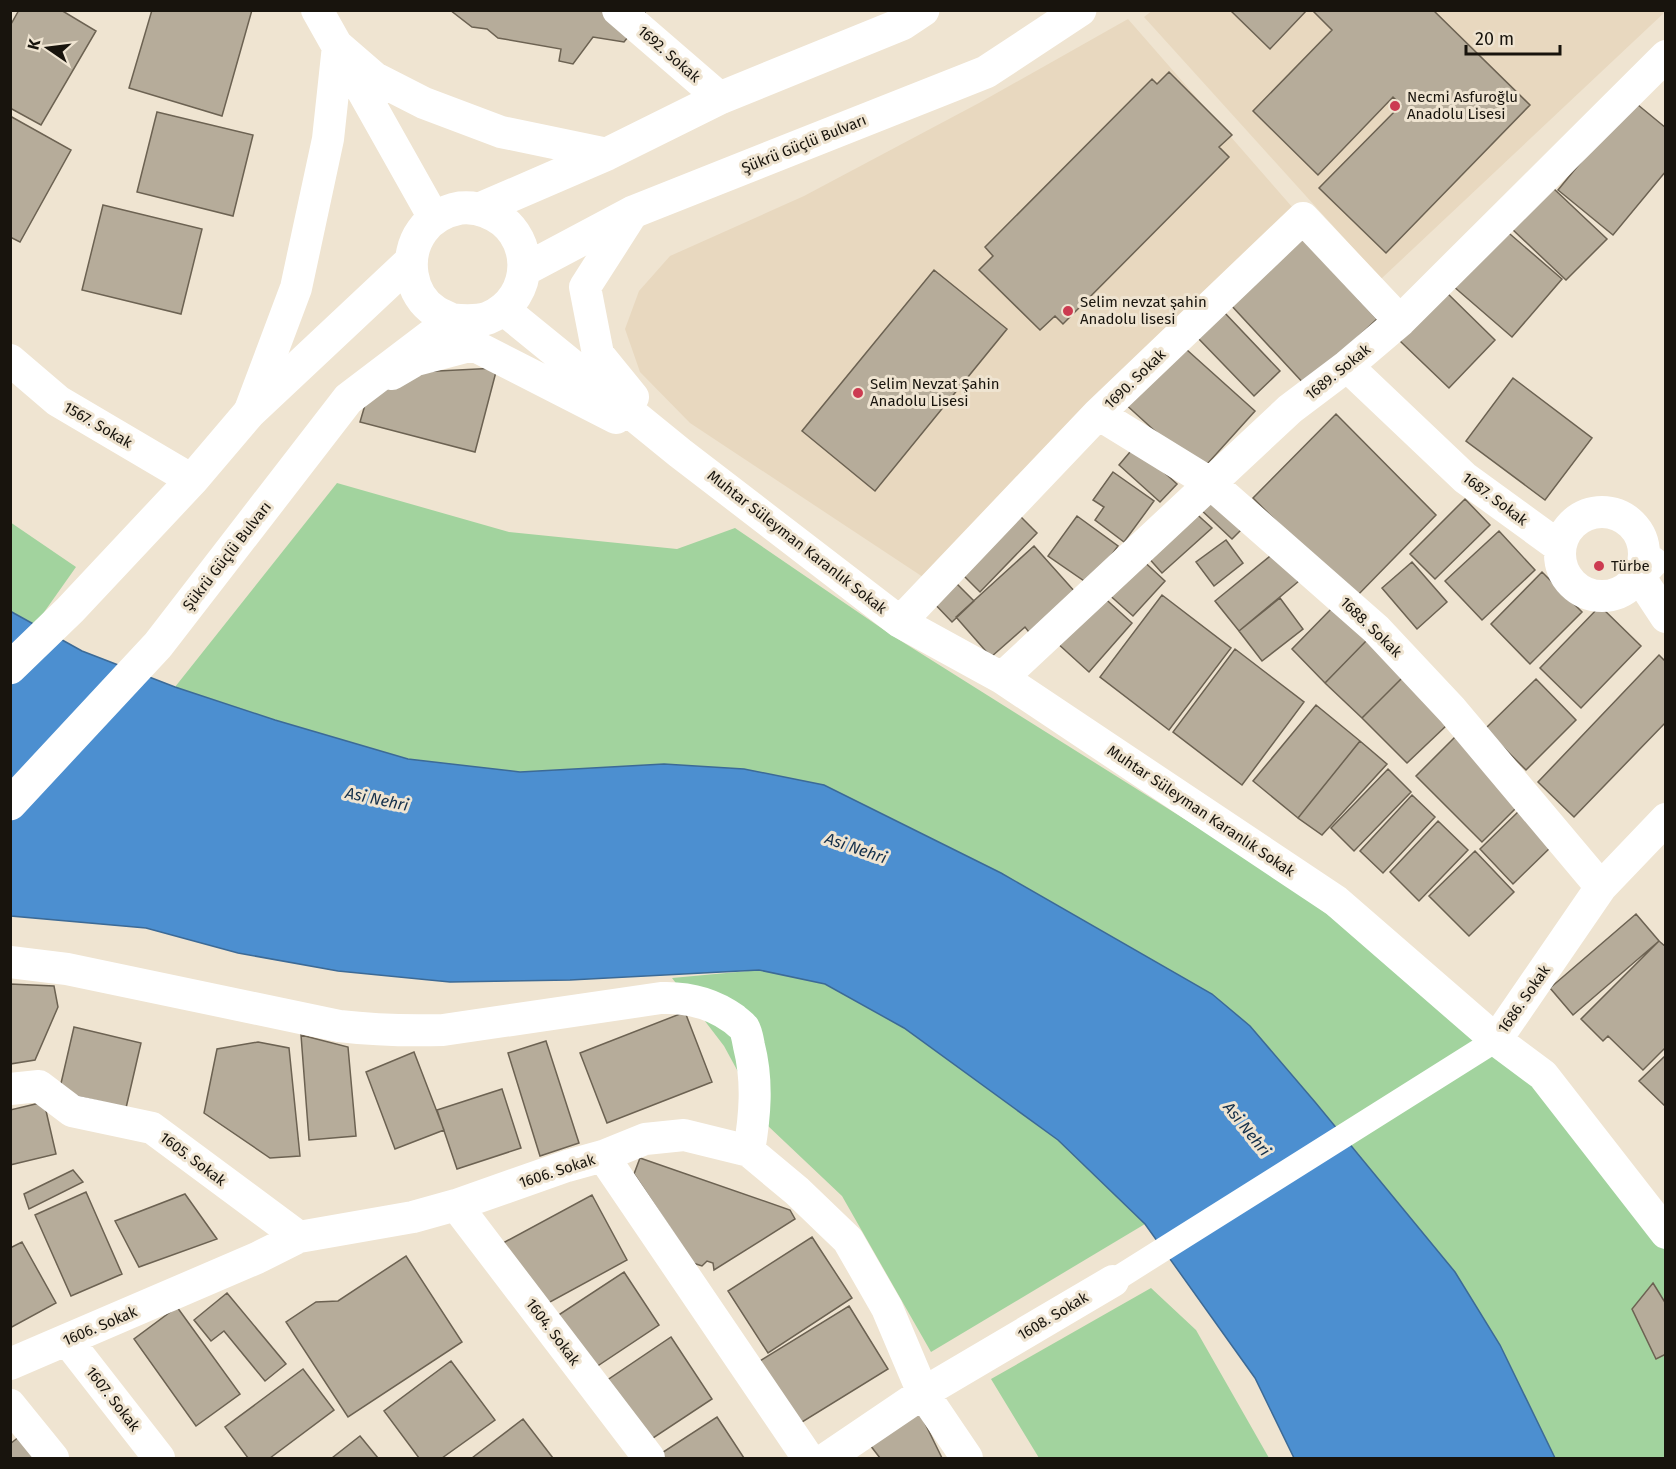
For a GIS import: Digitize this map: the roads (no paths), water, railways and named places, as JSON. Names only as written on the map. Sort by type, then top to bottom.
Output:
[{"type":"main road","points":[[480,209],[607,154],[720,98],[902,24],[923,10]]},
{"type":"main road","name":"Şükrü Güçlü Bulvarı","points":[[524,270],[633,212],[986,72],[1080,10]]},
{"type":"main road","points":[[456,209],[480,209],[495,215],[508,225],[518,238],[524,254],[521,285],[514,298],[503,309],[488,318],[470,322],[452,320],[435,311],[421,298],[413,280],[411,261],[414,244],[434,218],[456,209]]},
{"type":"main road","points":[[10,668],[70,610],[192,480],[249,413],[411,261]]},
{"type":"main road","name":"Şükrü Güçlü Bulvarı","points":[[10,804],[158,645],[348,399],[452,320]]},
{"type":"street","points":[[317,10],[434,218]]},
{"type":"street","name":"1692. Sokak","points":[[618,10],[720,98]]},
{"type":"street","points":[[338,46],[375,78],[424,103],[501,132],[607,154]]},
{"type":"street","points":[[249,413],[296,288],[328,139],[338,46]]},
{"type":"street","name":"1689. Sokak","points":[[1002,678],[1290,410],[1400,321],[1665,56]]},
{"type":"street","name":"Muhtar Süleyman Karanlık Sokak","points":[[633,212],[585,286],[598,354],[680,453]]},
{"type":"street","name":"1690. Sokak","points":[[900,622],[1098,414],[1303,218],[1400,321]]},
{"type":"street","name":"Muhtar Süleyman Karanlık Sokak","points":[[503,309],[680,453],[900,622],[1002,678],[1336,900],[1496,1040],[1544,1075],[1665,1233]]},
{"type":"street","name":"Muhtar Süleyman Karanlık Sokak","points":[[348,399],[416,360],[473,345],[569,393],[680,453]]},
{"type":"street","name":"1567. Sokak","points":[[10,360],[58,401],[192,480]]},
{"type":"street","name":"1687. Sokak","points":[[1347,366],[1465,478],[1560,547]]},
{"type":"street","name":"1688. Sokak","points":[[1098,414],[1210,483],[1376,629],[1452,710],[1601,886]]},
{"type":"street","points":[[1639,576],[1644,562],[1644,547],[1638,533],[1629,522],[1616,514],[1602,512],[1587,514],[1565,533],[1560,547],[1563,573],[1570,584],[1581,592],[1593,596],[1607,597],[1620,593],[1630,586],[1665,548]]},
{"type":"street","points":[[1639,576],[1665,617]]},
{"type":"street","name":"1686. Sokak","points":[[1282,1175],[1496,1040],[1601,886],[1665,819]]},
{"type":"street","points":[[10,962],[67,969],[339,1026],[408,1032],[443,1030],[661,998],[695,1000],[728,1015],[744,1028],[751,1054],[755,1086],[754,1119],[749,1151]]},
{"type":"street","name":"1605. Sokak","points":[[10,1089],[39,1086],[72,1111],[152,1128],[298,1237]]},
{"type":"street","name":"1606. Sokak","points":[[10,1364],[257,1258],[298,1237],[413,1217],[603,1156],[645,1139],[684,1135],[749,1151],[797,1191],[848,1240],[887,1308],[923,1393],[967,1458]]},
{"type":"street","points":[[603,1156],[808,1458]]},
{"type":"street","name":"1608. Sokak","points":[[827,1458],[923,1393],[1113,1281],[1282,1175]]},
{"type":"street","name":"1604. Sokak","points":[[456,1205],[649,1458]]},
{"type":"street","name":"1607. Sokak","points":[[67,1340],[159,1458]]},
{"type":"street","points":[[10,1405],[53,1458]]},
{"type":"water","name":"Asi Nehri","points":[[10,611],[82,651],[175,687],[275,720],[408,759],[520,772],[664,764],[744,769],[824,785],[1001,873],[1212,994],[1250,1026],[1455,1272],[1500,1345],[1555,1458],[1294,1458],[1255,1378],[1145,1224],[1058,1140],[904,1028],[825,984],[759,970],[570,980],[450,982],[338,971],[238,953],[146,928],[11,916]]},
{"type":"place","name":"Necmi Asfuroğlu Anadolu Lisesi","points":[[1395,106]]},
{"type":"place","name":"Selim nevzat şahin Anadolu lisesi","points":[[1068,311]]},
{"type":"place","name":"Selim Nevzat Şahin Anadolu Lisesi","points":[[858,393]]},
{"type":"place","name":"Türbe","points":[[1599,566]]}]
